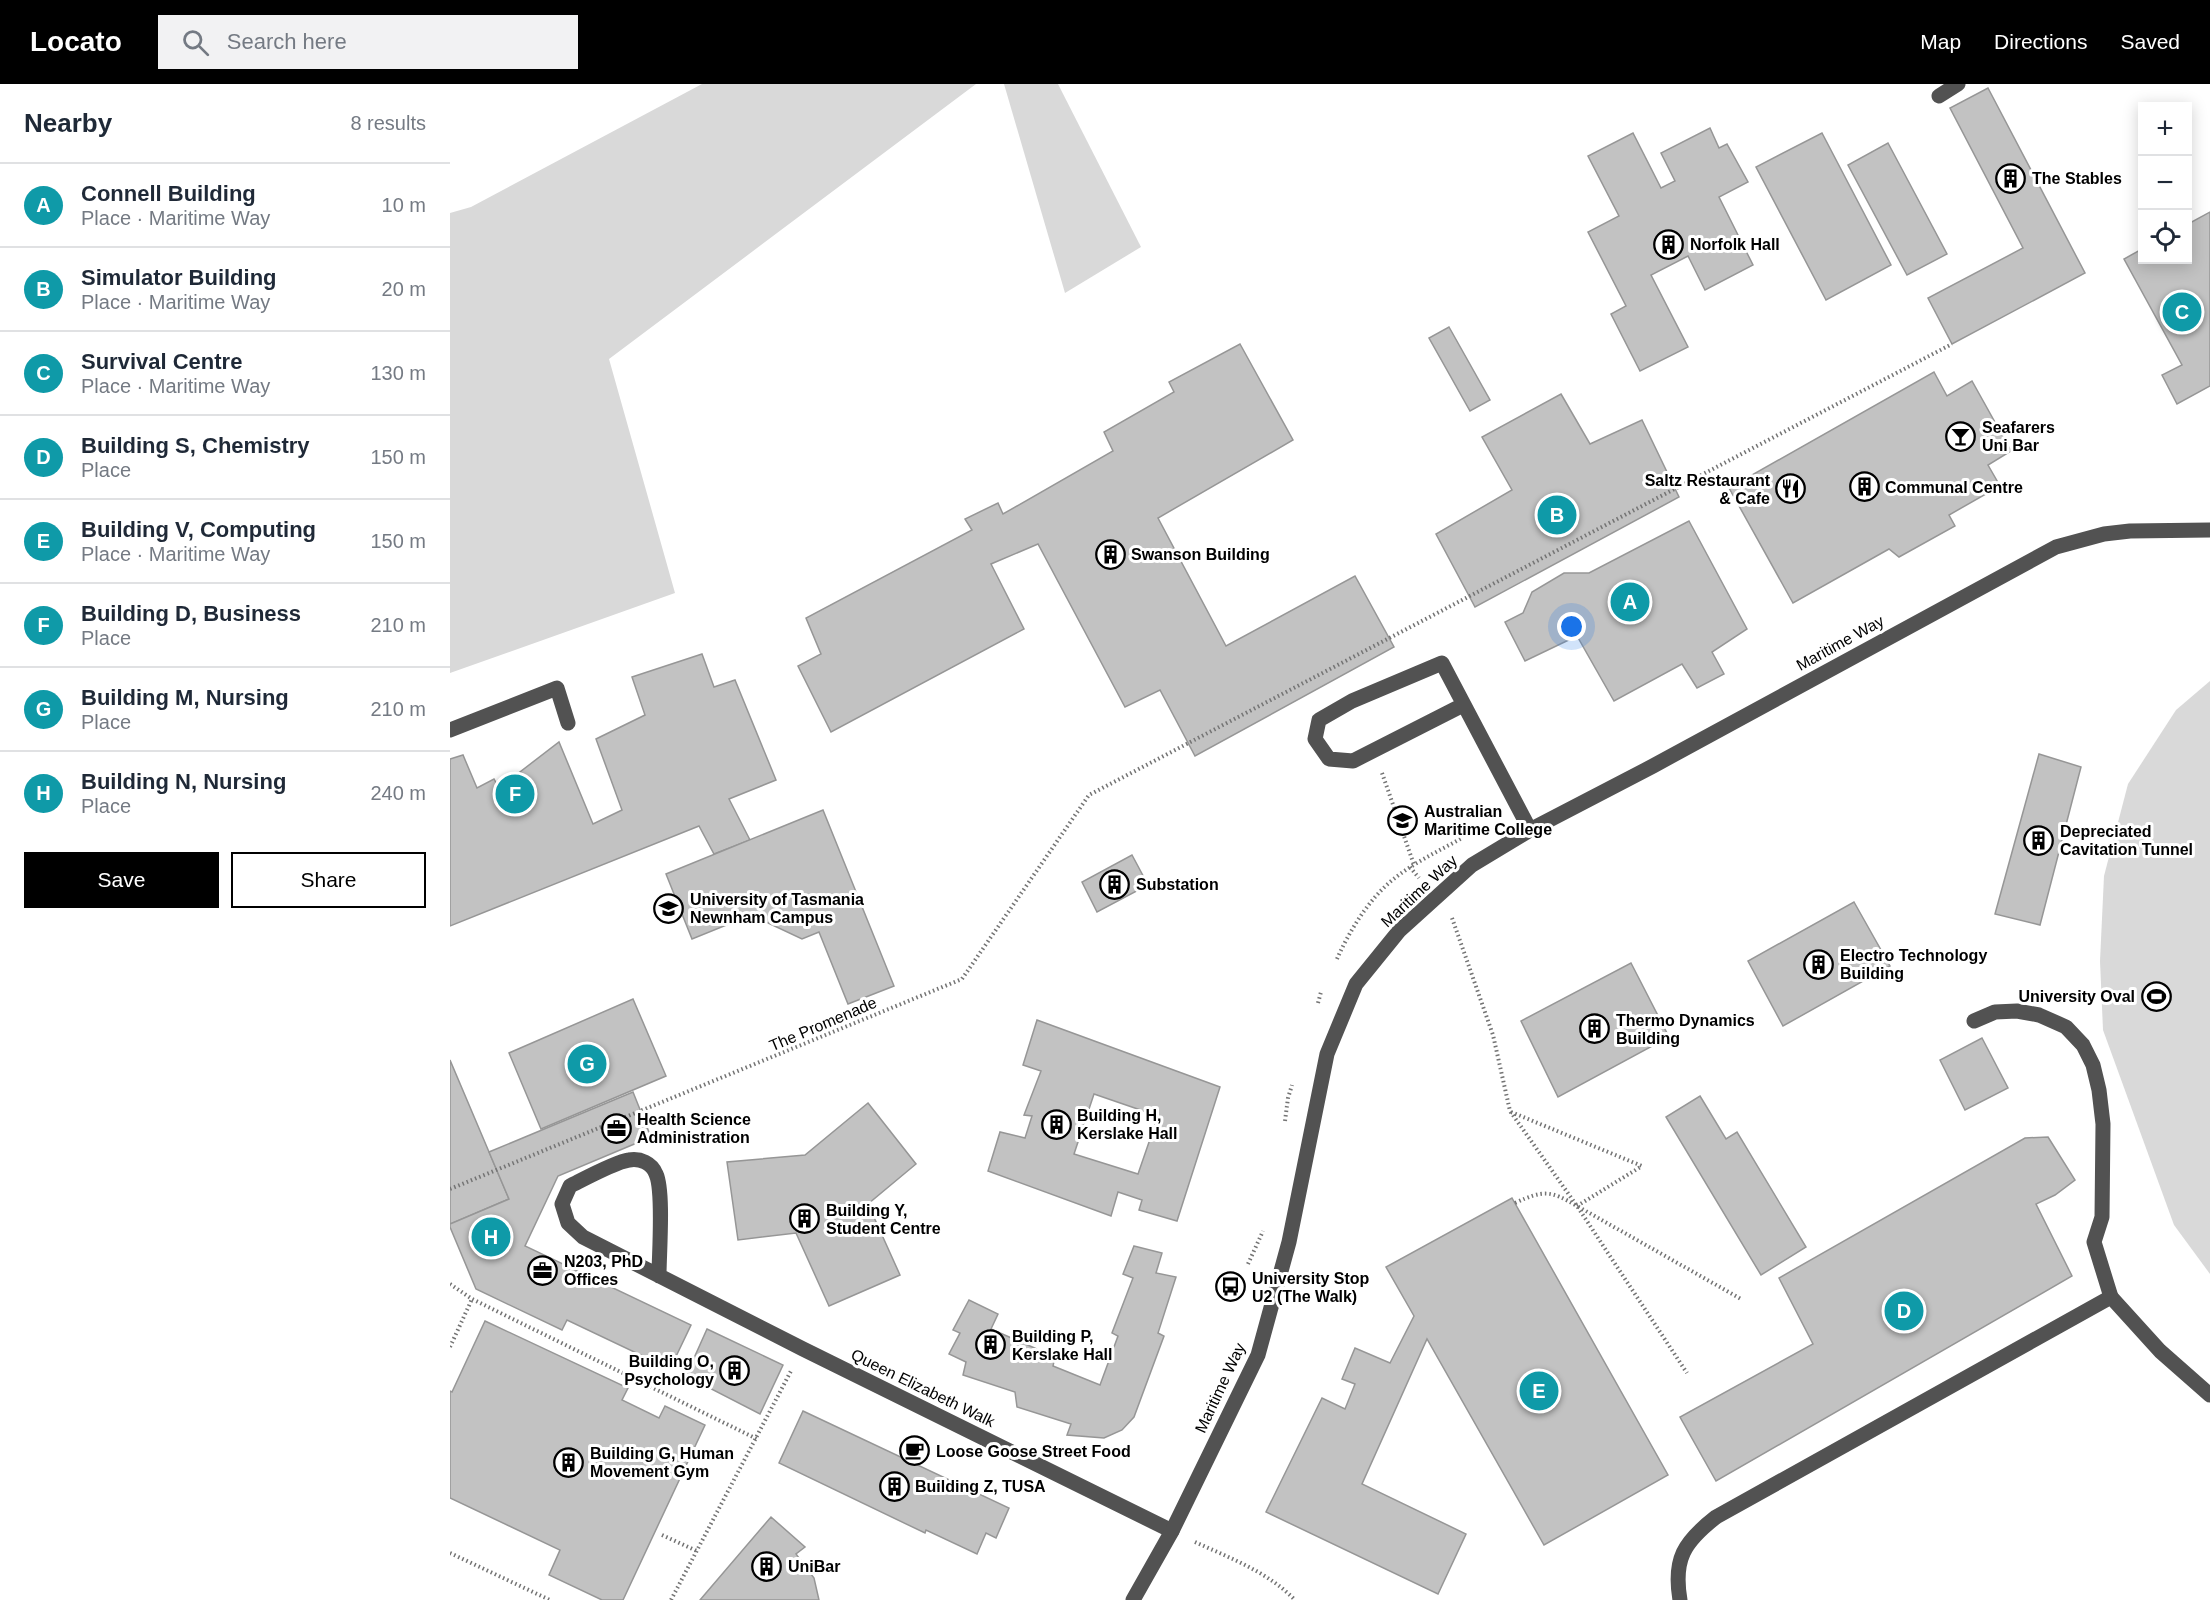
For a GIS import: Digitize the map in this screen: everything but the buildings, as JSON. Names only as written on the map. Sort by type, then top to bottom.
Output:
[{"type":"street","points":[[1939,96],[1959,84]]},
{"type":"street","name":"Maritime Way","points":[[1133,1600],[1172,1531],[1258,1355],[1289,1242],[1327,1054],[1356,984],[1399,931],[1472,865],[1530,830],[1653,766],[2056,547],[2104,534],[2210,530]]},
{"type":"street","points":[[1463,705],[1353,761],[1329,759],[1315,739],[1319,720],[1352,701],[1442,663],[1530,830]]},
{"type":"street","points":[[450,730],[557,688],[568,723]]},
{"type":"street","points":[[1974,1021],[1995,1012],[2017,1011],[2039,1015],[2066,1027],[2082,1045],[2093,1065],[2103,1124],[2102,1217],[2094,1242],[2111,1297],[2160,1351],[2210,1395]]},
{"type":"street","name":"Queen Elizabeth Walk","points":[[659,1276],[660,1193],[657,1174],[650,1164],[640,1160],[628,1160],[570,1186],[562,1204],[568,1223],[583,1237],[659,1276],[802,1349],[1172,1531]]},
{"type":"street","points":[[1680,1600],[1677,1579],[1682,1555],[1695,1533],[1716,1517],[2111,1297]]},
{"type":"path","name":"The Promenade","points":[[450,1189],[962,980],[1089,795],[1952,344]]},
{"type":"path","points":[[1382,771],[1412,866],[1421,881]]},
{"type":"path","points":[[1337,959],[1345,939],[1389,883],[1412,866],[1466,836]]},
{"type":"path","points":[[1449,912],[1493,1035],[1510,1111],[1577,1206],[1687,1373]]},
{"type":"path","points":[[1510,1111],[1642,1166],[1577,1206]]},
{"type":"path","points":[[1515,1203],[1534,1194],[1557,1195],[1741,1299]]},
{"type":"path","points":[[450,1284],[472,1299],[757,1439]]},
{"type":"path","points":[[450,1347],[472,1299]]},
{"type":"path","points":[[671,1600],[802,1349]]},
{"type":"path","points":[[1172,1531],[1239,1562],[1280,1585],[1295,1600]]},
{"type":"path","points":[[662,1535],[697,1551]]},
{"type":"path","points":[[450,1553],[550,1600]]},
{"type":"shaded area","points":[[702,84],[976,84],[609,359],[675,593],[450,673],[450,213],[471,207]]},
{"type":"shaded area","points":[[1004,84],[1058,84],[1141,247],[1065,293]]},
{"type":"shaded area","name":"University Oval","points":[[2210,681],[2210,1274],[2174,1225],[2103,1030],[2100,961],[2104,876],[2128,784],[2176,710]]},
{"type":"place","name":"The Stables","points":[[2011,178]]},
{"type":"place","name":"Norfolk Hall","points":[[1669,244]]},
{"type":"place","name":"Survival Centre","points":[[2182,312]]},
{"type":"place","name":"Seafarers Uni Bar","points":[[1961,436]]},
{"type":"place","name":"Communal Centre","points":[[1864,487]]},
{"type":"place","name":"Saltz Restaurant & Cafe","points":[[1791,489]]},
{"type":"place","name":"Simulator Building","points":[[1557,515]]},
{"type":"place","name":"Swanson Building","points":[[1110,554]]},
{"type":"place","name":"Connell Building","points":[[1630,602]]},
{"type":"place","name":"Building D, Business","points":[[515,794]]},
{"type":"place","name":"Australian Maritime College","points":[[1403,820]]},
{"type":"place","name":"Depreciated Cavitation Tunnel","points":[[2039,840]]},
{"type":"place","name":"Substation","points":[[1115,884]]},
{"type":"place","name":"University of Tasmania Newnham Campus","points":[[669,908]]},
{"type":"place","name":"Electro Technology Building","points":[[1819,964]]},
{"type":"place","name":"University Oval","points":[[2156,996]]},
{"type":"place","name":"Thermo Dynamics Building","points":[[1595,1029]]},
{"type":"place","name":"Building M, Nursing","points":[[587,1064]]},
{"type":"place","name":"Building H, Kerslake Hall","points":[[1056,1124]]},
{"type":"place","name":"Health Science Administration","points":[[616,1128]]},
{"type":"place","name":"Building Y, Student Centre","points":[[805,1219]]},
{"type":"place","name":"Building N, Nursing","points":[[491,1237]]},
{"type":"place","name":"N203, PhD Offices","points":[[543,1270]]},
{"type":"place","name":"University Stop U2 (The Walk)","points":[[1231,1287]]},
{"type":"place","name":"Building S, Chemistry","points":[[1904,1311]]},
{"type":"place","name":"Building P, Kerslake Hall","points":[[991,1345]]},
{"type":"place","name":"Building O, Psychology","points":[[735,1370]]},
{"type":"place","name":"Building V, Computing","points":[[1539,1391]]},
{"type":"place","name":"Loose Goose Street Food","points":[[915,1451]]},
{"type":"place","name":"Building G, Human Movement Gym","points":[[569,1462]]},
{"type":"place","name":"Building Z, TUSA","points":[[894,1486]]},
{"type":"place","name":"UniBar","points":[[767,1566]]}]
